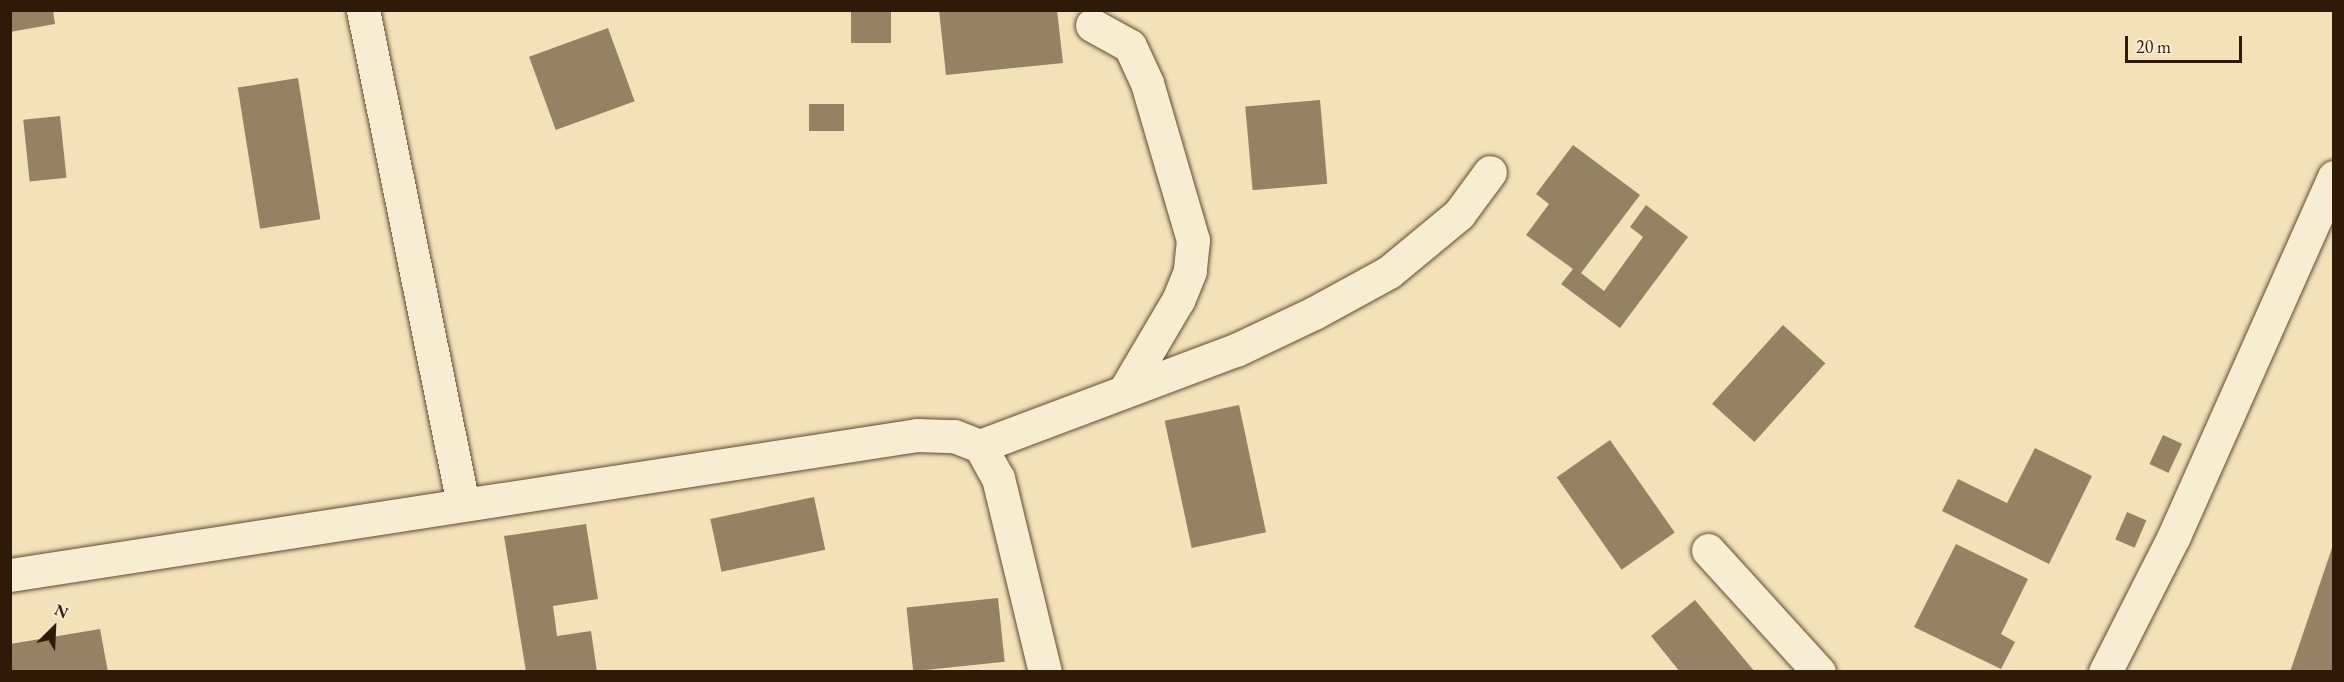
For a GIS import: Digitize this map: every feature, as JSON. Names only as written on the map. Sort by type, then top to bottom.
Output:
[{"type":"street","points":[[363,10],[464,504]]},
{"type":"street","points":[[1092,25],[1130,46],[1147,83],[1193,240],[1190,271],[1178,300],[1125,390]]},
{"type":"street","points":[[10,575],[917,435],[954,436],[980,446],[1236,350],[1389,272],[1459,214],[1490,172]]},
{"type":"street","points":[[2105,672],[2174,536],[2334,177]]},
{"type":"street","points":[[980,446],[1007,503],[1045,672]]},
{"type":"street","points":[[1708,550],[1819,672]]},
{"type":"building","points":[[10,10],[53,10],[55,24],[10,32]]},
{"type":"building","points":[[851,10],[891,10],[891,43],[851,43]]},
{"type":"building","points":[[939,10],[1057,10],[1063,63],[946,75]]},
{"type":"building","points":[[608,28],[635,101],[556,130],[529,57]]},
{"type":"building","points":[[298,78],[320,219],[260,229],[238,88]]},
{"type":"building","points":[[1320,100],[1327,184],[1253,190],[1245,107]]},
{"type":"building","points":[[809,104],[844,104],[844,131],[809,131]]},
{"type":"building","points":[[60,116],[66,178],[30,182],[23,120]]},
{"type":"building","points":[[1573,145],[1640,195],[1581,273],[1604,291],[1643,237],[1630,227],[1646,205],[1688,237],[1620,328],[1561,284],[1573,269],[1526,235],[1549,204],[1536,194]]},
{"type":"building","points":[[1783,325],[1825,363],[1754,442],[1712,404]]},
{"type":"building","points":[[1239,405],[1266,532],[1192,548],[1165,421]]},
{"type":"building","points":[[2163,435],[2182,444],[2169,473],[2149,464]]},
{"type":"building","points":[[1610,440],[1675,533],[1622,570],[1557,477]]},
{"type":"building","points":[[2035,448],[2092,476],[2049,564],[1942,511],[1958,479],[2007,503]]},
{"type":"building","points":[[814,497],[825,550],[722,572],[710,519]]},
{"type":"building","points":[[2127,512],[2146,520],[2135,548],[2115,540]]},
{"type":"building","points":[[586,524],[598,599],[553,606],[557,636],[591,631],[597,672],[526,672],[504,536]]},
{"type":"building","points":[[1956,544],[2028,579],[2001,634],[2015,642],[2001,669],[1914,627]]},
{"type":"building","points":[[2333,545],[2334,672],[2290,672]]},
{"type":"building","points":[[998,598],[1005,662],[913,671],[907,608]]},
{"type":"building","points":[[1695,600],[1755,672],[1680,672],[1651,636]]},
{"type":"building","points":[[100,629],[108,672],[10,672],[10,644]]}]
